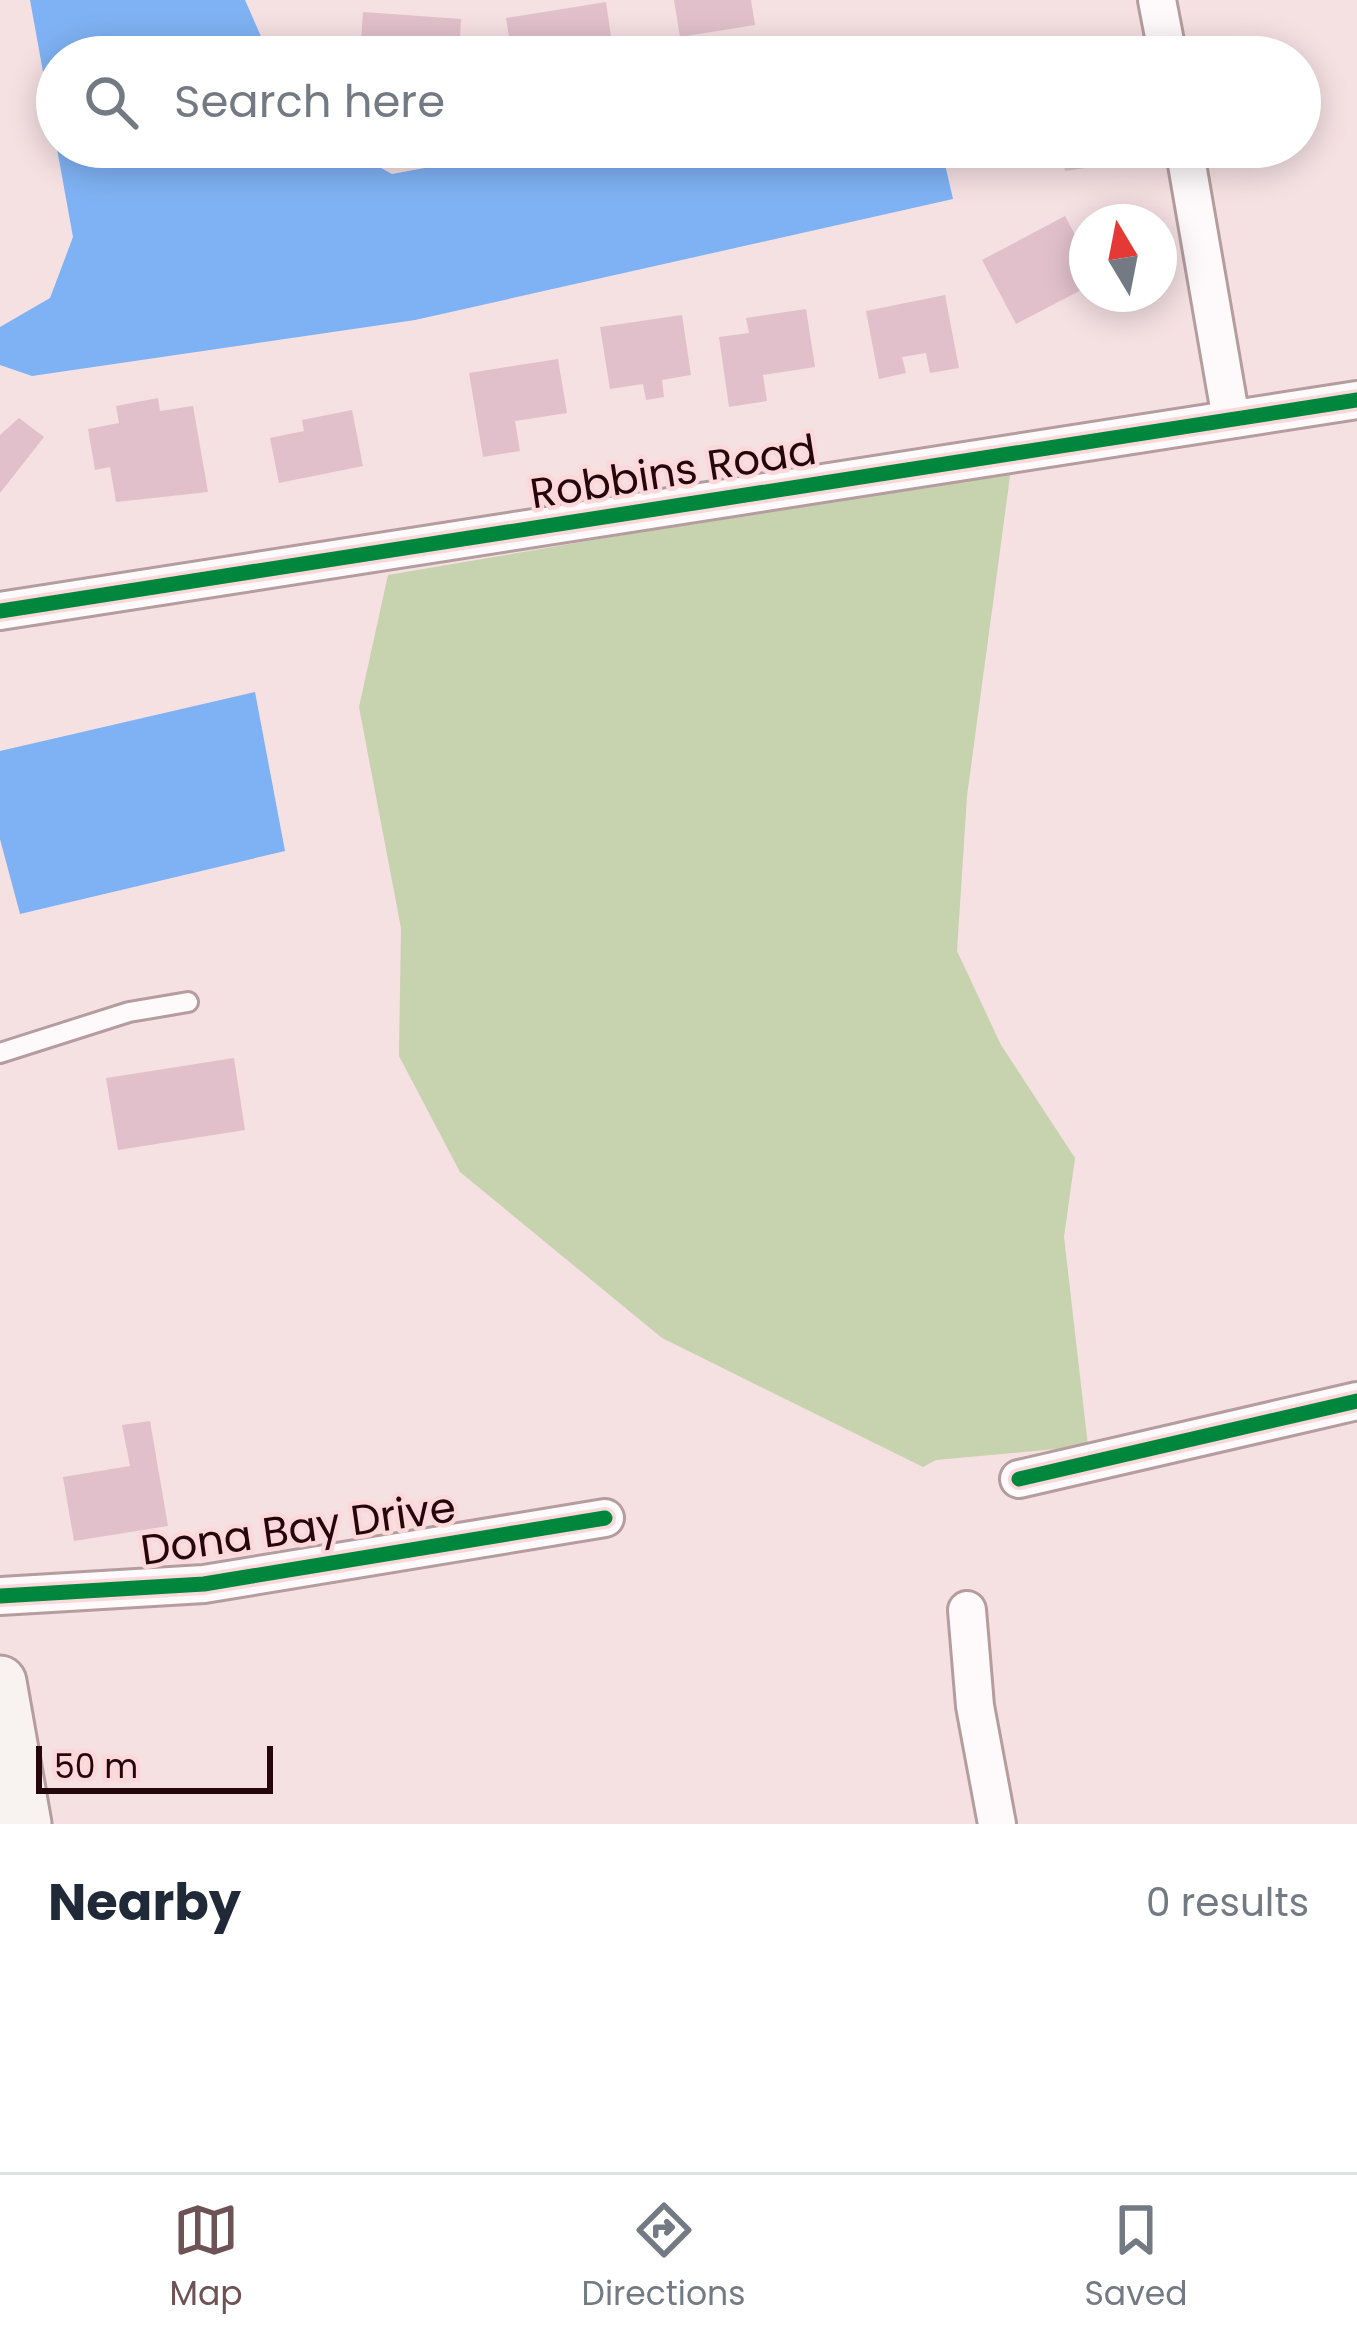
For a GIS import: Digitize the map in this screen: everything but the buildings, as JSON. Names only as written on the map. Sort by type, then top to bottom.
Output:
[{"type":"main road","points":[[0,1682],[25,1824]]},
{"type":"street","points":[[1157,0],[1164,36]]},
{"type":"street","points":[[1188,168],[1231,418]]},
{"type":"street","name":"Robbins Road","points":[[0,611],[1357,400]]},
{"type":"street","points":[[1018,1479],[1357,1401]]},
{"type":"street","name":"Dona Bay Drive","points":[[0,1596],[204,1584],[605,1518]]},
{"type":"street","points":[[967,1610],[975,1706],[997,1824]]},
{"type":"lane","points":[[0,1053],[129,1012],[188,1001]]},
{"type":"green space","points":[[1011,469],[967,796],[957,951],[1001,1045],[1075,1158],[1064,1237],[1088,1446],[936,1460],[923,1467],[662,1338],[460,1172],[399,1056],[401,928],[359,707],[388,575]]},
{"type":"water","points":[[30,0],[245,0],[261,36],[37,36]]},
{"type":"water","points":[[60,168],[381,168],[392,174],[425,168],[946,168],[953,199],[415,320],[32,376],[0,365],[0,327],[50,298],[73,237]]},
{"type":"water","points":[[255,692],[285,851],[20,914],[0,839],[0,751]]},
{"type":"cycle path","points":[[0,611],[1357,400]]},
{"type":"cycle path","points":[[1019,1479],[1357,1401]]},
{"type":"cycle path","points":[[0,1596],[204,1584],[605,1518]]}]
